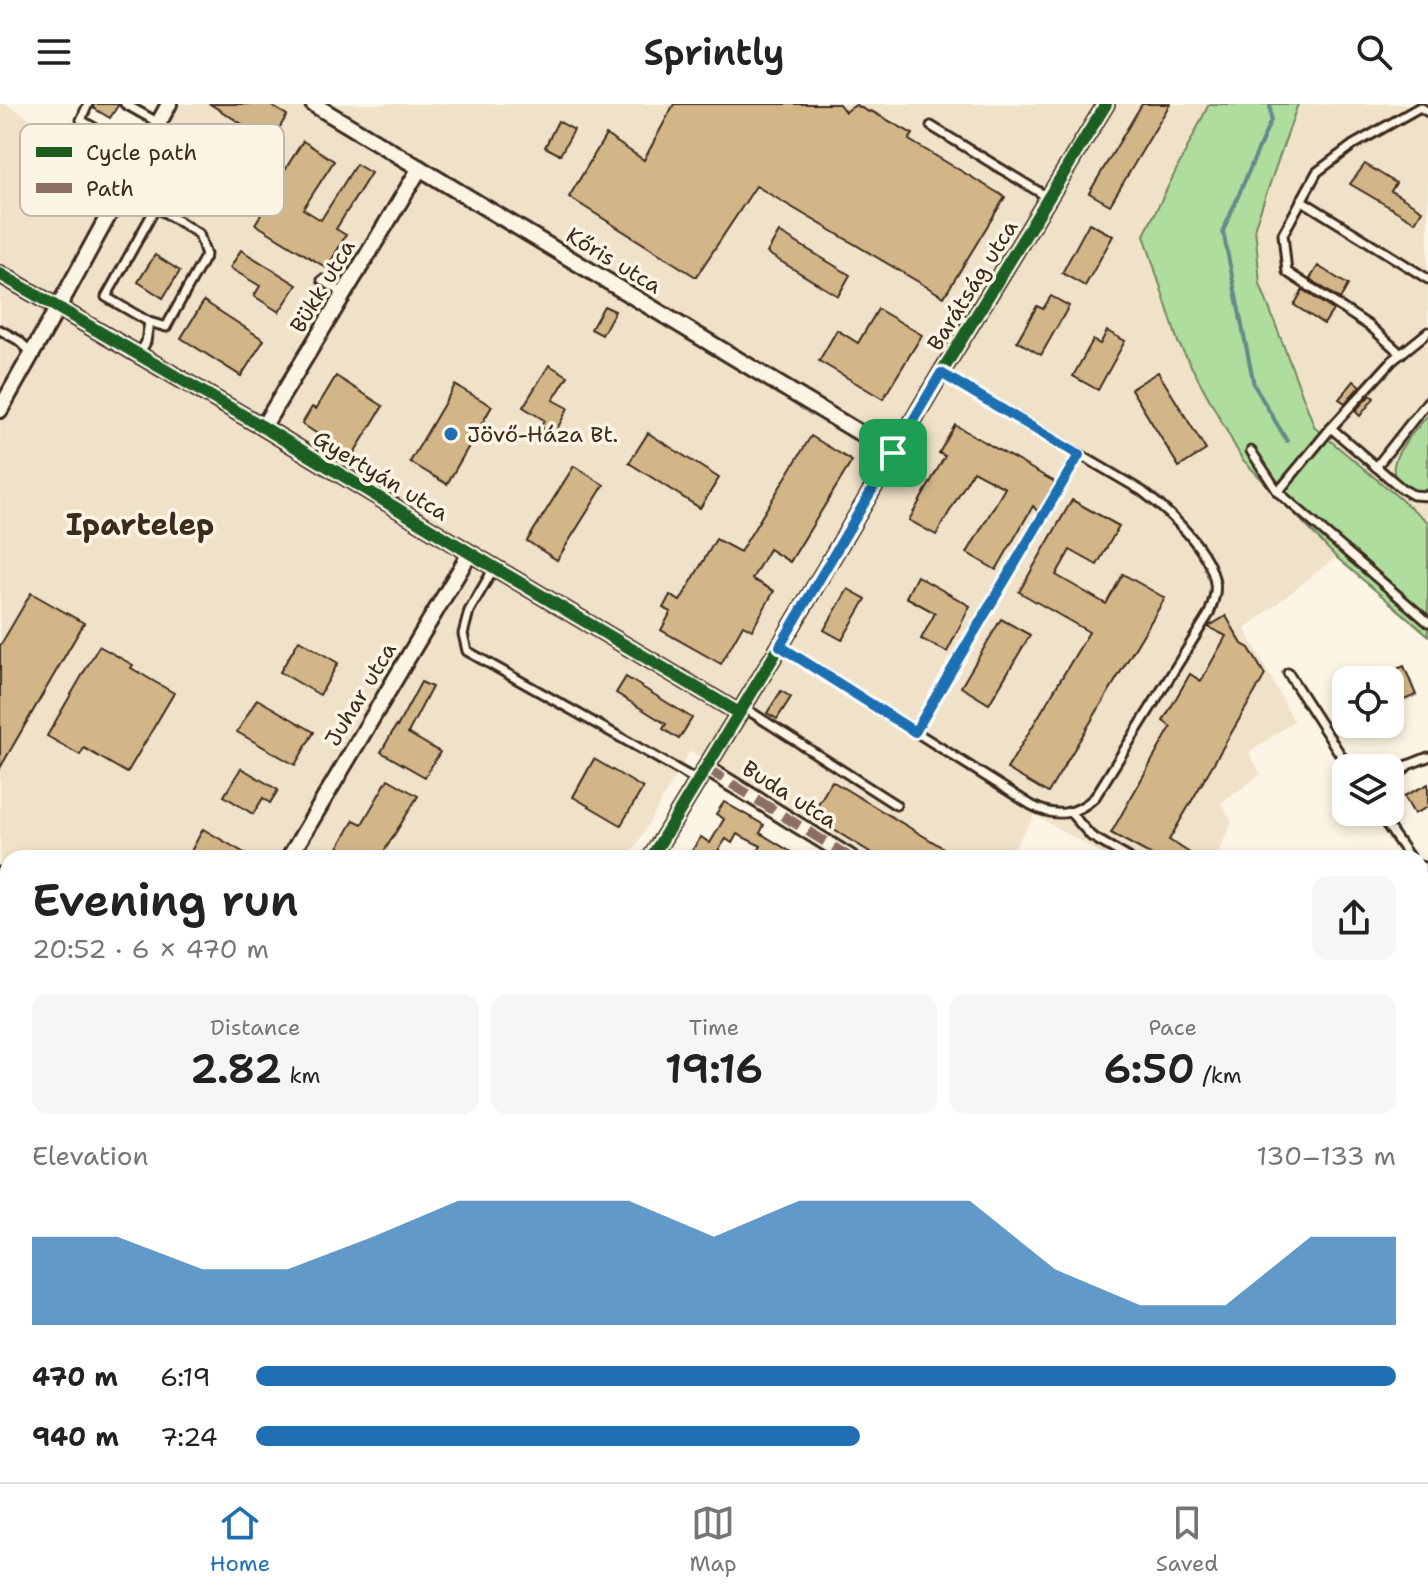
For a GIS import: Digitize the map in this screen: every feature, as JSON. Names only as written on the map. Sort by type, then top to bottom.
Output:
[{"type":"street","points":[[159,123],[169,104]]},
{"type":"street","name":"Kőris utca","points":[[313,104],[893,453]]},
{"type":"street","name":"Barátság utca","points":[[656,850],[971,323],[1106,104]]},
{"type":"street","name":"Bükk utca","points":[[263,427],[420,168]]},
{"type":"street","points":[[0,410],[108,216]]},
{"type":"street","name":"Gyertyán utca","points":[[0,274],[263,427],[494,568],[741,710]]},
{"type":"street","name":"Juhar utca","points":[[294,850],[470,553]]},
{"type":"street","name":"Buda utca","points":[[702,774],[837,850]]},
{"type":"lane","points":[[88,104],[81,120],[88,124]]},
{"type":"lane","points":[[125,104],[159,123]]},
{"type":"lane","points":[[1401,354],[1371,327],[1287,272],[1283,234],[1317,172],[1353,145],[1420,107],[1428,112]]},
{"type":"lane","points":[[931,126],[1049,198]]},
{"type":"lane","points":[[1301,200],[1428,279]]},
{"type":"lane","points":[[151,216],[106,297],[149,322],[166,327],[206,255],[199,234],[170,216]]},
{"type":"lane","points":[[322,280],[343,293]]},
{"type":"lane","points":[[957,315],[971,323]]},
{"type":"lane","points":[[139,356],[146,342],[149,322]]},
{"type":"lane","points":[[0,330],[32,353]]},
{"type":"lane","points":[[1278,492],[1392,361],[1428,332]]},
{"type":"lane","points":[[780,646],[1044,812],[1057,814],[1085,807],[1095,797],[1209,614],[1216,585],[1213,573],[1201,552],[1163,508],[1142,491],[941,373]]},
{"type":"lane","points":[[1376,467],[1428,401]]},
{"type":"lane","points":[[1331,428],[1407,492],[1420,497],[1428,496]]},
{"type":"lane","points":[[1251,451],[1278,492],[1428,622]]},
{"type":"lane","points":[[915,732],[1079,455]]},
{"type":"lane","points":[[494,568],[469,611],[463,634],[467,651],[702,774]]},
{"type":"lane","points":[[1288,673],[1340,754]]},
{"type":"lane","points":[[741,710],[896,805]]},
{"type":"lane","points":[[1404,769],[1428,757]]},
{"type":"lane","points":[[1070,812],[1091,836],[1115,850]]},
{"type":"lane","points":[[1388,826],[1404,850]]},
{"type":"shaded area","points":[[0,104],[6,104],[40,124],[20,124],[20,216],[284,216],[284,124],[147,124],[158,104],[1209,104],[1144,236],[1178,342],[1242,459],[1336,557],[1245,629],[1294,721],[1249,753],[1261,774],[1221,803],[1232,822],[1220,850],[1094,850],[1035,815],[1013,850],[858,850],[690,751],[634,850],[0,850]]},
{"type":"shaded area","points":[[1298,104],[1428,104],[1428,415],[1398,452],[1425,490],[1428,489],[1428,522],[1315,428],[1259,284],[1254,226]]},
{"type":"green space","points":[[1209,104],[1298,104],[1255,226],[1260,284],[1315,428],[1428,522],[1428,635],[1336,557],[1242,459],[1178,342],[1144,235]]},
{"type":"green space","points":[[1428,415],[1428,489],[1412,490],[1396,478],[1396,459],[1400,449]]},
{"type":"building","points":[[94,104],[119,104],[110,118],[93,108]]},
{"type":"building","points":[[210,104],[268,104],[287,115],[282,124],[242,124]]},
{"type":"building","points":[[674,104],[839,104],[845,112],[856,105],[913,134],[909,140],[1005,197],[944,297],[756,186],[696,277],[569,197],[606,135],[644,160]]},
{"type":"building","points":[[1142,104],[1170,104],[1110,205],[1089,193]]},
{"type":"building","points":[[558,121],[574,130],[560,155],[545,147]]},
{"type":"building","points":[[303,141],[334,161],[303,209],[321,220],[356,164],[371,173],[336,229],[346,235],[327,268],[255,224],[260,216],[284,216],[284,171]]},
{"type":"building","points":[[1365,164],[1396,183],[1391,191],[1422,210],[1415,222],[1350,184]]},
{"type":"building","points":[[1089,223],[1113,236],[1085,286],[1062,273]]},
{"type":"building","points":[[779,232],[850,275],[838,296],[767,253]]},
{"type":"building","points":[[241,250],[297,285],[279,312],[254,296],[260,286],[230,268]]},
{"type":"building","points":[[155,255],[180,271],[163,298],[138,282]]},
{"type":"building","points":[[1318,266],[1348,285],[1340,299],[1310,279]]},
{"type":"building","points":[[1303,290],[1333,310],[1324,324],[1294,305]]},
{"type":"building","points":[[1051,296],[1069,306],[1041,355],[1017,341],[1037,306],[1043,309]]},
{"type":"building","points":[[204,301],[264,340],[241,376],[181,338]]},
{"type":"building","points":[[604,306],[615,311],[602,335],[591,329]]},
{"type":"building","points":[[878,309],[922,335],[883,399],[819,361],[837,330],[858,343]]},
{"type":"building","points":[[1107,331],[1125,341],[1098,390],[1073,376],[1093,340],[1100,344]]},
{"type":"building","points":[[549,365],[568,376],[553,400],[568,408],[554,435],[540,427],[544,420],[523,407]]},
{"type":"building","points":[[1158,372],[1206,450],[1179,467],[1131,389]]},
{"type":"building","points":[[336,376],[383,406],[352,456],[302,424],[312,407],[316,409]]},
{"type":"building","points":[[1354,381],[1360,386],[1345,403],[1339,399]]},
{"type":"building","name":"Jövő-Háza Bt.","points":[[455,385],[492,406],[447,484],[410,462]]},
{"type":"building","points":[[1370,395],[1374,398],[1360,416],[1355,411]]},
{"type":"building","points":[[955,425],[1055,482],[1038,512],[1033,506],[996,570],[967,553],[1005,488],[973,471],[936,535],[909,520],[945,456],[939,453]]},
{"type":"building","points":[[648,433],[719,478],[700,508],[629,463]]},
{"type":"building","points":[[811,436],[852,461],[790,562],[769,549],[752,579],[774,591],[752,630],[743,625],[721,664],[661,630],[671,612],[663,608],[670,595],[680,601],[716,539],[740,552]]},
{"type":"building","points":[[574,466],[604,485],[557,560],[527,541]]},
{"type":"building","points":[[1072,500],[1119,526],[1097,565],[1070,550],[1056,575],[1106,604],[1123,574],[1165,598],[1048,793],[1007,769],[1089,632],[1019,592]]},
{"type":"building","points":[[917,576],[970,606],[947,652],[921,639],[935,613],[906,597]]},
{"type":"building","points":[[848,589],[866,599],[842,640],[824,630]]},
{"type":"building","points":[[31,593],[84,623],[0,768],[0,646]]},
{"type":"building","points":[[1226,616],[1265,675],[1169,840],[1185,850],[1142,850],[1111,833],[1171,727],[1163,721],[1190,674],[1201,681],[1226,636],[1208,627]]},
{"type":"building","points":[[1001,619],[1030,635],[989,704],[961,687]]},
{"type":"building","points":[[299,640],[338,663],[320,695],[280,672]]},
{"type":"building","points":[[99,646],[174,693],[127,773],[84,748],[80,755],[47,736]]},
{"type":"building","points":[[1404,666],[1416,695],[1404,700]]},
{"type":"building","points":[[626,677],[692,718],[679,739],[663,729],[666,724],[616,693]]},
{"type":"building","points":[[421,682],[432,687],[408,733],[440,752],[425,777],[381,752]]},
{"type":"building","points":[[781,691],[791,697],[777,719],[767,713]]},
{"type":"building","points":[[257,699],[314,732],[295,765],[237,732]]},
{"type":"building","points":[[594,759],[643,788],[621,825],[573,797]]},
{"type":"building","points":[[241,768],[278,790],[270,803],[263,798],[253,814],[224,796]]},
{"type":"building","points":[[388,779],[418,796],[385,850],[337,850],[354,820],[362,824]]},
{"type":"building","points":[[832,781],[947,850],[867,850],[811,816]]},
{"type":"building","points":[[1428,784],[1428,807],[1414,814],[1404,796]]},
{"type":"building","points":[[724,802],[764,825],[760,833],[788,850],[759,850],[761,846],[737,834],[732,843],[726,839],[718,850],[692,850],[701,837],[710,843],[724,819],[716,814]]},
{"type":"building","points":[[203,829],[239,850],[192,850]]},
{"type":"waterway","points":[[1270,104],[1271,120],[1223,231],[1254,385],[1287,441]]},
{"type":"marked path","points":[[706,768],[838,850]]},
{"type":"cycle path","points":[[656,850],[1106,104]]},
{"type":"cycle path","points":[[0,274],[263,427],[739,713]]},
{"type":"place","name":"Jövő-Háza Bt.","points":[[451,434]]},
{"type":"district","name":"Ipartelep","points":[[140,525]]},
{"type":"route","points":[[941,373],[1079,455],[915,732],[780,646],[893,453],[941,373]]}]
